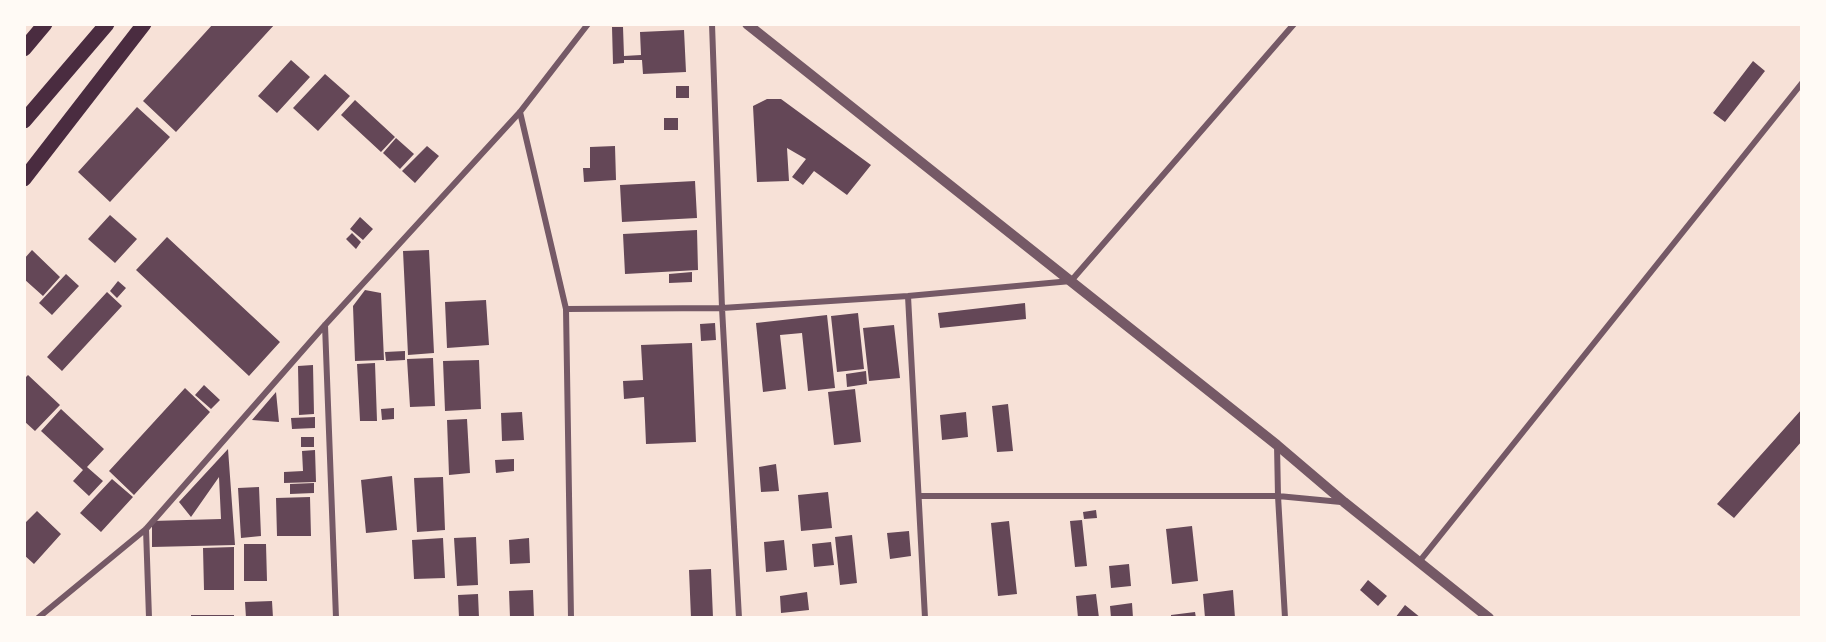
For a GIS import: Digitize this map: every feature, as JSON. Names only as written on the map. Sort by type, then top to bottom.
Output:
[{"type":"highway","points":[[24,49],[45,24]]},
{"type":"highway","points":[[24,121],[106,24]]},
{"type":"highway","points":[[24,179],[144,24]]},
{"type":"street","points":[[38,618],[146,529],[325,325],[520,112],[588,24]]},
{"type":"street","points":[[712,24],[722,308],[739,618]]},
{"type":"street","points":[[747,24],[1277,445],[1344,502],[1489,618]]},
{"type":"street","points":[[566,309],[722,308],[908,296],[1071,281],[1294,24]]},
{"type":"street","points":[[1419,561],[1802,83]]},
{"type":"street","points":[[520,112],[566,309],[571,618]]},
{"type":"street","points":[[908,296],[926,618]]},
{"type":"street","points":[[325,325],[336,618]]},
{"type":"street","points":[[1277,445],[1285,618]]},
{"type":"street","points":[[920,496],[1278,496],[1344,502]]},
{"type":"street","points":[[146,529],[149,618]]},
{"type":"building","points":[[213,24],[275,24],[176,132],[143,101]]},
{"type":"building","points":[[612,27],[623,27],[624,56],[641,55],[640,32],[684,30],[686,72],[643,74],[642,60],[624,60],[624,63],[613,64]]},
{"type":"building","points":[[291,60],[310,77],[277,113],[258,96]]},
{"type":"building","points":[[1753,61],[1765,71],[1725,122],[1713,113]]},
{"type":"building","points":[[325,74],[350,96],[318,131],[293,108]]},
{"type":"building","points":[[676,86],[689,86],[689,98],[676,98]]},
{"type":"building","points":[[767,99],[781,99],[871,165],[847,195],[814,171],[803,185],[792,177],[806,159],[787,148],[789,181],[757,182],[753,106]]},
{"type":"building","points":[[355,100],[395,137],[381,152],[341,115]]},
{"type":"building","points":[[137,107],[170,137],[110,202],[78,172]]},
{"type":"building","points":[[664,118],[678,118],[678,130],[664,130]]},
{"type":"building","points":[[396,138],[414,154],[400,169],[383,153]]},
{"type":"building","points":[[427,146],[439,156],[415,183],[402,171]]},
{"type":"building","points":[[615,146],[616,180],[584,182],[583,168],[590,168],[590,147]]},
{"type":"building","points":[[695,181],[697,218],[622,222],[620,185]]},
{"type":"building","points":[[110,215],[137,239],[115,263],[88,239]]},
{"type":"building","points":[[360,217],[373,229],[363,240],[350,229]]},
{"type":"building","points":[[697,230],[698,270],[625,274],[623,234]]},
{"type":"building","points":[[352,233],[361,242],[356,249],[346,239]]},
{"type":"building","points":[[167,237],[280,342],[249,376],[136,270]]},
{"type":"building","points":[[32,250],[60,277],[43,296],[24,279],[24,259]]},
{"type":"building","points":[[429,250],[434,353],[408,355],[403,251]]},
{"type":"building","points":[[692,272],[692,282],[669,283],[669,274]]},
{"type":"building","points":[[66,274],[79,286],[52,315],[39,303]]},
{"type":"building","points":[[118,281],[126,288],[117,298],[110,291]]},
{"type":"building","points":[[365,290],[381,293],[384,360],[355,361],[353,306]]},
{"type":"building","points":[[107,292],[122,306],[62,371],[47,357]]},
{"type":"building","points":[[486,300],[489,345],[447,348],[445,302]]},
{"type":"building","points":[[1025,303],[1026,319],[940,328],[938,313]]},
{"type":"building","points":[[858,313],[864,369],[837,372],[831,316]]},
{"type":"building","points":[[827,315],[835,388],[808,391],[802,333],[780,335],[786,389],[763,392],[756,323]]},
{"type":"building","points":[[715,323],[716,340],[701,341],[700,324]]},
{"type":"building","points":[[894,325],[900,378],[869,381],[863,328]]},
{"type":"building","points":[[692,343],[696,442],[646,444],[644,397],[624,399],[623,381],[643,380],[641,345]]},
{"type":"building","points":[[405,351],[405,360],[386,361],[385,352]]},
{"type":"building","points":[[433,358],[435,406],[410,407],[407,359]]},
{"type":"building","points":[[479,360],[481,409],[445,411],[443,361]]},
{"type":"building","points":[[375,363],[377,421],[360,421],[357,364]]},
{"type":"building","points":[[313,365],[314,414],[299,415],[298,366]]},
{"type":"building","points":[[866,371],[867,384],[847,387],[846,374]]},
{"type":"building","points":[[28,375],[60,405],[35,431],[24,421],[24,379]]},
{"type":"building","points":[[204,385],[220,400],[211,409],[195,395]]},
{"type":"building","points":[[185,388],[210,412],[134,495],[109,471]]},
{"type":"building","points":[[855,389],[861,442],[834,445],[828,392]]},
{"type":"building","points":[[276,392],[279,422],[252,420]]},
{"type":"building","points":[[1008,404],[1013,451],[997,452],[992,406]]},
{"type":"building","points":[[394,408],[394,419],[382,420],[381,409]]},
{"type":"building","points":[[61,409],[104,449],[87,467],[103,481],[89,496],[73,481],[83,470],[41,431]]},
{"type":"building","points":[[1802,409],[1802,441],[1734,518],[1717,504]]},
{"type":"building","points":[[522,412],[524,440],[502,441],[501,413]]},
{"type":"building","points":[[966,412],[968,437],[942,440],[940,415]]},
{"type":"building","points":[[315,417],[315,428],[292,429],[291,418]]},
{"type":"building","points":[[467,419],[470,473],[449,475],[447,420]]},
{"type":"building","points":[[301,437],[314,437],[314,447],[301,447]]},
{"type":"building","points":[[228,449],[235,545],[152,547],[152,521],[221,519],[219,477],[191,517],[179,502]]},
{"type":"building","points":[[315,450],[316,482],[284,483],[284,472],[303,471],[302,451]]},
{"type":"building","points":[[514,459],[514,471],[496,473],[495,460]]},
{"type":"building","points":[[776,464],[779,491],[761,492],[759,467]]},
{"type":"building","points":[[392,476],[397,530],[366,533],[361,480]]},
{"type":"building","points":[[443,477],[445,530],[417,532],[414,478]]},
{"type":"building","points":[[112,479],[133,497],[101,532],[80,513]]},
{"type":"building","points":[[314,483],[314,493],[290,494],[290,484]]},
{"type":"building","points":[[259,487],[261,536],[241,538],[238,488]]},
{"type":"building","points":[[828,492],[832,528],[801,531],[798,495]]},
{"type":"building","points":[[310,497],[311,536],[277,536],[276,498]]},
{"type":"building","points":[[1096,510],[1097,518],[1084,519],[1083,512]]},
{"type":"building","points":[[37,511],[61,534],[34,564],[24,555],[24,524]]},
{"type":"building","points":[[1082,520],[1087,566],[1075,567],[1070,521]]},
{"type":"building","points":[[1009,521],[1017,594],[998,596],[991,523]]},
{"type":"building","points":[[1192,526],[1198,581],[1172,584],[1166,529]]},
{"type":"building","points":[[909,531],[911,556],[890,559],[887,533]]},
{"type":"building","points":[[852,535],[857,583],[840,585],[835,537]]},
{"type":"building","points":[[476,537],[478,585],[457,586],[454,538]]},
{"type":"building","points":[[443,538],[445,578],[414,579],[412,540]]},
{"type":"building","points":[[529,538],[530,563],[510,564],[509,540]]},
{"type":"building","points":[[784,540],[787,570],[766,572],[764,542]]},
{"type":"building","points":[[831,542],[834,565],[814,567],[812,544]]},
{"type":"building","points":[[244,544],[266,544],[267,581],[244,581]]},
{"type":"building","points":[[234,547],[234,590],[204,590],[203,548]]},
{"type":"building","points":[[1129,564],[1131,586],[1111,588],[1109,566]]},
{"type":"building","points":[[711,569],[713,618],[691,618],[689,570]]},
{"type":"building","points":[[1368,580],[1387,596],[1378,606],[1360,590]]},
{"type":"building","points":[[533,590],[534,618],[510,618],[509,591]]},
{"type":"building","points":[[1233,590],[1235,618],[1205,618],[1203,594]]},
{"type":"building","points":[[807,592],[809,610],[781,613],[780,596]]},
{"type":"building","points":[[478,594],[479,618],[459,618],[458,595]]},
{"type":"building","points":[[1096,594],[1099,618],[1078,618],[1076,596]]},
{"type":"building","points":[[272,601],[273,618],[246,618],[245,602]]},
{"type":"building","points":[[1132,603],[1133,618],[1111,618],[1110,606]]},
{"type":"building","points":[[1405,605],[1421,618],[1395,618]]},
{"type":"building","points":[[1195,612],[1196,618],[1171,618],[1171,615]]},
{"type":"building","points":[[191,615],[234,615],[234,618],[191,618]]}]
